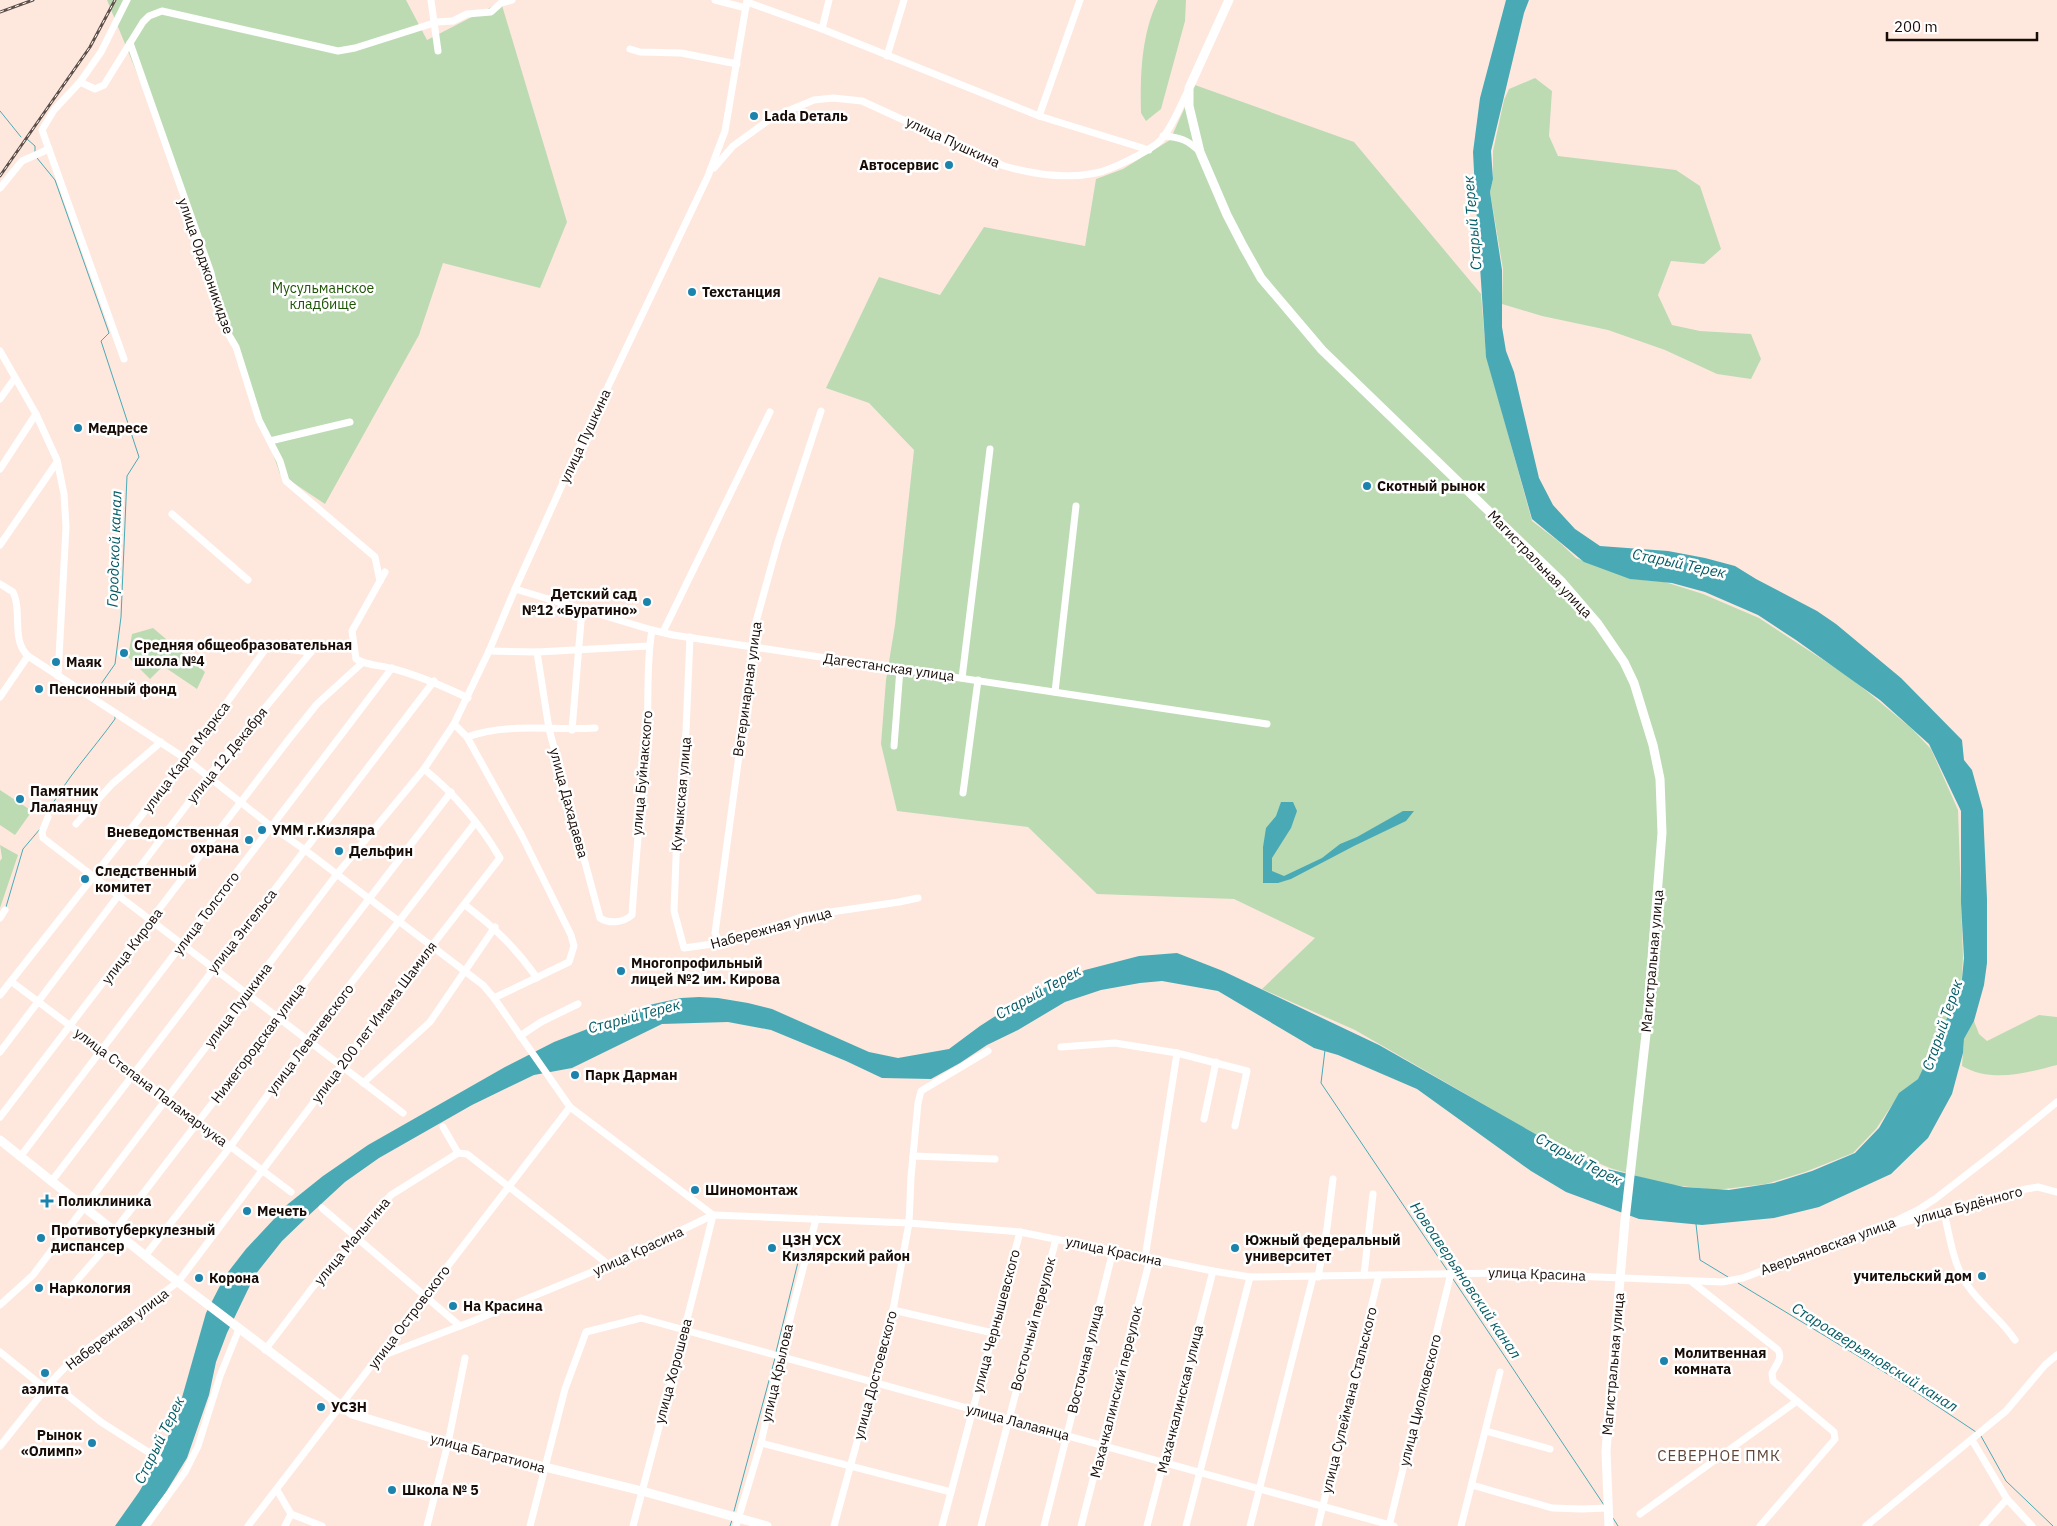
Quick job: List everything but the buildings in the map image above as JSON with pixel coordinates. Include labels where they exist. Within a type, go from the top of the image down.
[{"type":"main road","name":"Магистральная улица","points":[[1229,0],[1189,88],[1189,106],[1200,152],[1227,215],[1261,278],[1322,350],[1561,581],[1612,642],[1634,683],[1653,745],[1660,779],[1662,833],[1646,1034],[1625,1220],[1606,1451],[1610,1526]]},
{"type":"main road","points":[[0,1140],[178,1282]]},
{"type":"main road","name":"улица Багратиона","points":[[178,1282],[265,1350],[352,1414],[448,1443],[642,1492],[738,1522],[767,1526]]},
{"type":"street","points":[[124,359],[42,130],[54,110],[80,82],[101,52],[127,0]]},
{"type":"street","points":[[431,0],[438,50]]},
{"type":"street","points":[[80,82],[95,89],[104,85],[143,22],[149,16],[162,11],[330,51],[355,48],[434,24],[453,21],[472,12],[491,12],[500,2],[512,0]]},
{"type":"street","points":[[715,0],[747,3],[822,29],[1039,116],[1148,150]]},
{"type":"street","points":[[822,29],[829,0]]},
{"type":"street","points":[[887,56],[904,0]]},
{"type":"street","points":[[1039,116],[1080,0]]},
{"type":"street","name":"улица Пушкина","points":[[0,1305],[33,1275],[337,874],[424,769],[454,724],[468,698],[515,589],[708,176],[725,131],[747,3]]},
{"type":"street","name":"улица Орджоникидзе","points":[[130,43],[210,273],[223,325],[236,347],[259,420],[280,461],[286,481],[375,557],[380,580]]},
{"type":"street","points":[[630,48],[640,52],[681,53],[737,64]]},
{"type":"street","name":"улица Пушкина","points":[[708,176],[733,146],[773,117],[814,100],[833,98],[862,101],[1004,166],[1050,174],[1096,173],[1119,165],[1148,150],[1163,136],[1189,88]]},
{"type":"street","points":[[1163,136],[1179,137],[1190,142],[1200,152]]},
{"type":"street","points":[[0,188],[22,161],[49,150]]},
{"type":"street","points":[[0,351],[36,414],[57,462],[64,494],[66,527],[58,676]]},
{"type":"street","points":[[0,399],[15,378]]},
{"type":"street","name":"Ветеринарная улица","points":[[720,943],[715,933],[752,659],[754,629],[778,542],[820,411]]},
{"type":"street","points":[[663,632],[770,412]]},
{"type":"street","points":[[0,469],[36,414]]},
{"type":"street","points":[[270,441],[350,422]]},
{"type":"street","points":[[962,678],[990,448]]},
{"type":"street","points":[[0,545],[57,462]]},
{"type":"street","points":[[1055,692],[1076,506]]},
{"type":"street","points":[[172,514],[248,580]]},
{"type":"street","points":[[385,572],[352,631],[356,659],[362,663],[392,668],[434,681],[468,698]]},
{"type":"street","points":[[0,584],[13,592],[15,596],[19,638],[26,655],[186,759],[272,827],[306,850],[399,923],[483,985],[570,1107],[713,1215]]},
{"type":"street","name":"Дагестанская улица","points":[[515,589],[652,630],[690,638],[1267,724]]},
{"type":"street","points":[[572,730],[577,650],[582,609]]},
{"type":"street","name":"улица Буйнакского","points":[[632,915],[638,815],[647,731],[649,646],[652,630]]},
{"type":"street","name":"Кумыкская улица","points":[[684,948],[674,911],[677,832],[686,731],[690,638]]},
{"type":"street","name":"улица Карла Маркса","points":[[0,996],[186,759],[267,646],[311,652]]},
{"type":"street","points":[[489,651],[537,652],[649,646]]},
{"type":"street","name":"улица 12 Декабря","points":[[0,1052],[208,778],[311,652]]},
{"type":"street","name":"улица Дахадаева","points":[[537,652],[549,729],[600,918],[607,922],[627,920],[632,915]]},
{"type":"street","points":[[0,697],[26,655]]},
{"type":"street","name":"улица Кирова","points":[[0,1117],[151,922],[240,801],[317,704],[362,663]]},
{"type":"street","name":"улица Толстого","points":[[20,1157],[392,668]]},
{"type":"street","points":[[894,746],[900,668]]},
{"type":"street","points":[[963,793],[978,680]]},
{"type":"street","name":"улица Энгельса","points":[[52,1182],[434,681]]},
{"type":"street","points":[[454,724],[467,737],[522,836],[572,935],[574,946],[569,962],[494,998]]},
{"type":"street","points":[[467,737],[481,732],[517,727],[537,726],[549,729],[572,730],[595,728]]},
{"type":"street","points":[[76,824],[112,784],[161,742]]},
{"type":"street","name":"улица 200 лет Имама Шамиля","points":[[178,1282],[340,1066],[500,858],[489,839],[450,792],[424,769]]},
{"type":"street","name":"Нижегородская улица","points":[[65,1294],[106,1247],[115,1232],[450,792]]},
{"type":"street","points":[[48,817],[42,832],[43,838],[402,1113]]},
{"type":"street","name":"улица Леваневского","points":[[145,1256],[230,1147],[308,1040],[475,823]]},
{"type":"street","name":"Набережная улица","points":[[684,948],[742,938],[804,916],[918,898]]},
{"type":"street","points":[[464,905],[494,927],[527,963],[537,978]]},
{"type":"street","points":[[0,918],[5,910]]},
{"type":"street","points":[[363,1083],[430,1022],[465,973],[494,927]]},
{"type":"street","name":"улица Степана Паламарчука","points":[[12,982],[291,1192]]},
{"type":"street","points":[[520,1036],[541,1022],[578,1004]]},
{"type":"street","points":[[1061,1047],[1115,1043],[1177,1053],[1247,1070],[1236,1126]]},
{"type":"street","points":[[909,1223],[913,1156],[918,1103],[921,1091],[988,1051]]},
{"type":"street","name":"Махачкалинский переулок","points":[[1081,1526],[1148,1258],[1177,1053]]},
{"type":"street","points":[[1204,1119],[1216,1062]]},
{"type":"street","name":"Аверьяновская улица","points":[[1620,1277],[1722,1282],[1743,1278],[1879,1229],[1935,1200],[2057,1102]]},
{"type":"street","name":"улица Островского","points":[[248,1526],[570,1107]]},
{"type":"street","points":[[444,1126],[458,1153],[466,1154],[609,1265]]},
{"type":"street","name":"улица Малыгина","points":[[265,1350],[312,1288],[357,1238],[372,1215],[391,1195],[458,1153]]},
{"type":"street","points":[[913,1156],[995,1159]]},
{"type":"street","points":[[1250,1526],[1315,1277],[1326,1228],[1332,1179]]},
{"type":"street","name":"улица Будённого","points":[[1879,1229],[2026,1189],[2038,1187],[2057,1192]]},
{"type":"street","points":[[1364,1275],[1373,1194]]},
{"type":"street","points":[[322,1208],[460,1326]]},
{"type":"street","points":[[1944,1212],[1950,1239],[1964,1280],[2006,1326],[2015,1340]]},
{"type":"street","name":"улица Красина","points":[[379,1357],[609,1265],[713,1215],[909,1223],[1020,1232],[1213,1272],[1250,1277],[1540,1273],[1620,1277]]},
{"type":"street","name":"улица Хорошева","points":[[633,1526],[661,1413],[685,1330],[713,1215]]},
{"type":"street","name":"улица Крылова","points":[[738,1522],[761,1443],[780,1356],[816,1219]]},
{"type":"street","name":"улица Достоевского","points":[[834,1526],[893,1310],[909,1223]]},
{"type":"street","name":"улица Чернышевского","points":[[942,1526],[1020,1232]]},
{"type":"street","name":"Восточный переулок","points":[[981,1526],[1056,1239]]},
{"type":"street","name":"Восточная улица","points":[[1044,1526],[1113,1251]]},
{"type":"street","name":"Махачкалинская улица","points":[[1147,1526],[1213,1272]]},
{"type":"street","name":"улица Циолковского","points":[[1391,1526],[1452,1273]]},
{"type":"street","name":"улица Сулеймана Стальского","points":[[1318,1526],[1379,1275]]},
{"type":"street","points":[[1186,1526],[1250,1277]]},
{"type":"street","points":[[1692,1281],[1778,1350],[1780,1359],[1771,1377],[1773,1381],[1834,1432],[1835,1439],[1760,1526]]},
{"type":"street","name":"Набережная улица","points":[[0,1446],[48,1386],[72,1360],[178,1282]]},
{"type":"street","points":[[893,1310],[993,1333]]},
{"type":"street","name":"улица Лалаянца","points":[[544,1468],[565,1389],[586,1332],[641,1318],[1391,1526]]},
{"type":"street","points":[[146,1526],[185,1472],[198,1446],[237,1328]]},
{"type":"street","points":[[0,1352],[101,1422],[159,1459]]},
{"type":"street","points":[[1866,1526],[2006,1411],[2045,1365],[2057,1355]]},
{"type":"street","points":[[428,1526],[448,1443],[465,1358]]},
{"type":"street","points":[[1460,1526],[1500,1372]]},
{"type":"street","points":[[1640,1514],[1797,1401]]},
{"type":"street","points":[[1486,1431],[1550,1448]]},
{"type":"street","points":[[1972,1440],[2007,1499],[2032,1526]]},
{"type":"street","points":[[761,1443],[951,1492]]},
{"type":"street","points":[[530,1526],[544,1468]]},
{"type":"street","points":[[1472,1485],[1552,1508],[1608,1508]]},
{"type":"street","points":[[277,1490],[291,1514],[322,1526]]},
{"type":"street","points":[[1983,1526],[2007,1499]]},
{"type":"street","points":[[285,1526],[291,1514]]},
{"type":"green space","name":"Мусульманское кладбище","points":[[107,0],[406,0],[427,40],[501,2],[567,222],[540,288],[443,263],[419,335],[325,504],[280,474],[157,122]]},
{"type":"green space","points":[[1158,0],[1186,0],[1185,21],[1161,109],[1146,121],[1141,113],[1143,56],[1148,27]]},
{"type":"green space","points":[[1535,78],[1552,91],[1549,136],[1558,156],[1676,170],[1700,186],[1721,249],[1704,264],[1671,261],[1658,295],[1672,325],[1700,331],[1751,334],[1761,359],[1751,379],[1717,374],[1665,350],[1608,330],[1542,316],[1502,304],[1503,269],[1490,192],[1493,179],[1493,151],[1504,100],[1509,89]]},
{"type":"green space","points":[[1195,85],[1354,142],[1481,294],[1486,354],[1532,521],[1576,558],[1632,579],[1665,582],[1703,594],[1759,618],[1851,678],[1911,728],[1931,749],[1958,810],[1963,957],[1961,992],[1918,1079],[1900,1093],[1876,1129],[1853,1153],[1805,1172],[1766,1184],[1716,1190],[1664,1184],[1610,1168],[1549,1142],[1355,1030],[1262,989],[1315,938],[1234,899],[1097,894],[1028,827],[897,811],[881,744],[886,680],[895,625],[914,450],[869,403],[826,388],[879,277],[940,295],[984,227],[1085,246],[1096,179],[1123,169],[1170,140]]},
{"type":"green space","points":[[153,628],[205,672],[197,689],[163,666],[150,679],[128,657],[132,634]]},
{"type":"green space","points":[[0,790],[32,811],[15,835],[0,825]]},
{"type":"green space","points":[[0,845],[18,855],[0,908],[0,861],[2,858]]},
{"type":"green space","points":[[2039,1015],[2057,1017],[2057,1065],[2009,1075],[1985,1074],[1962,1066],[1964,1039],[1974,1021],[1979,1034],[1987,1041]]},
{"type":"water","name":"Старый Терек","points":[[1506,0],[1529,0],[1524,13],[1491,151],[1493,179],[1490,192],[1502,270],[1502,327],[1506,351],[1514,372],[1539,478],[1553,505],[1575,529],[1600,546],[1668,551],[1735,566],[1817,611],[1836,624],[1901,678],[1962,740],[1964,760],[1972,770],[1983,810],[1987,899],[1987,963],[1984,985],[1974,1021],[1964,1039],[1963,1053],[1952,1094],[1928,1138],[1891,1174],[1819,1207],[1774,1218],[1702,1225],[1639,1219],[1566,1192],[1531,1171],[1417,1089],[1338,1055],[1314,1048],[1218,991],[1162,981],[1101,990],[1065,1002],[1018,1030],[987,1045],[931,1079],[882,1078],[771,1030],[728,1022],[662,1024],[572,1068],[534,1075],[472,1105],[379,1158],[345,1182],[282,1241],[255,1275],[227,1333],[216,1362],[209,1395],[187,1458],[166,1492],[141,1526],[115,1526],[139,1492],[163,1451],[181,1401],[206,1313],[225,1276],[246,1249],[288,1204],[323,1176],[368,1145],[505,1067],[554,1042],[649,1005],[681,998],[699,997],[748,1003],[772,1009],[869,1052],[898,1058],[949,1049],[1028,995],[1085,970],[1139,956],[1177,953],[1223,971],[1379,1045],[1571,1154],[1607,1169],[1684,1187],[1729,1190],[1774,1183],[1812,1171],[1855,1153],[1879,1128],[1899,1093],[1918,1079],[1961,989],[1964,958],[1961,903],[1961,811],[1929,744],[1880,700],[1796,640],[1758,615],[1705,592],[1672,583],[1630,579],[1584,562],[1532,519],[1486,357],[1473,152],[1480,98]]},
{"type":"water","points":[[1281,802],[1293,802],[1297,811],[1291,828],[1272,858],[1272,871],[1284,876],[1322,858],[1340,844],[1357,837],[1403,811],[1414,811],[1406,821],[1291,879],[1278,883],[1263,883],[1263,847],[1266,828],[1276,816]]},
{"type":"waterway","name":"Городской канал","points":[[0,111],[21,137]]},
{"type":"waterway","name":"Городской канал","points":[[27,139],[35,146],[35,152]]},
{"type":"waterway","name":"Городской канал","points":[[37,158],[55,180],[109,333],[101,341],[139,457],[127,476],[121,617],[115,664],[94,694]]},
{"type":"waterway","points":[[47,814],[62,789],[115,719],[115,716]]},
{"type":"waterway","points":[[6,907],[23,849],[40,829]]},
{"type":"waterway","name":"Новоаверьяновский канал","points":[[1325,1050],[1321,1083],[1447,1270]]},
{"type":"waterway","name":"Староаверьяновский канал","points":[[1696,1224],[1700,1260],[1728,1277]]},
{"type":"waterway","points":[[776,1352],[799,1258]]},
{"type":"waterway","name":"Новоаверьяновский канал","points":[[1453,1279],[1604,1505]]},
{"type":"waterway","name":"Староаверьяновский канал","points":[[1738,1283],[1904,1384],[1976,1432]]},
{"type":"waterway","points":[[734,1511],[775,1358]]},
{"type":"waterway","name":"Староаверьяновский канал","points":[[1981,1436],[2006,1481],[2053,1526]]},
{"type":"waterway","name":"Новоаверьяновский канал","points":[[1613,1518],[1618,1526]]},
{"type":"waterway","points":[[730,1526],[732,1520]]},
{"type":"railway","points":[[0,12],[33,0]]},
{"type":"railway","points":[[0,176],[90,47],[115,0]]},
{"type":"place","name":"Lada Dеталь","points":[[754,116]]},
{"type":"place","name":"Автосервис","points":[[949,165]]},
{"type":"place","name":"Техстанция","points":[[692,292]]},
{"type":"place","name":"Медресе","points":[[78,428]]},
{"type":"place","name":"Скотный рынок","points":[[1367,486]]},
{"type":"place","name":"Детский сад №12 «Буратино»","points":[[647,602]]},
{"type":"place","name":"Средняя общеобразовательная школа №4","points":[[124,653]]},
{"type":"place","name":"Маяк","points":[[56,662]]},
{"type":"place","name":"Пенсионный фонд","points":[[39,689]]},
{"type":"place","name":"Памятник Лалаянцу","points":[[20,799]]},
{"type":"place","name":"УММ г.Кизляра","points":[[262,830]]},
{"type":"place","name":"Вневедомственная охрана","points":[[249,840]]},
{"type":"place","name":"Дельфин","points":[[339,851]]},
{"type":"place","name":"Следственный комитет","points":[[85,879]]},
{"type":"place","name":"Многопрофильный лицей №2 им. Кирова","points":[[621,971]]},
{"type":"place","name":"Парк Дарман","points":[[575,1075]]},
{"type":"place","name":"Шиномонтаж","points":[[695,1190]]},
{"type":"place","name":"Поликлиника","points":[[47,1201]]},
{"type":"place","name":"Мечеть","points":[[247,1211]]},
{"type":"place","name":"Противотуберкулезный диспансер","points":[[41,1238]]},
{"type":"place","name":"ЦЗН УСХ Кизлярский район","points":[[772,1248]]},
{"type":"place","name":"Южный федеральный университет","points":[[1235,1248]]},
{"type":"place","name":"учительский дом","points":[[1982,1276]]},
{"type":"place","name":"Корона","points":[[199,1278]]},
{"type":"place","name":"Наркология","points":[[39,1288]]},
{"type":"place","name":"На Красина","points":[[453,1306]]},
{"type":"place","name":"Молитвенная комната","points":[[1664,1361]]},
{"type":"place","name":"аэлита","points":[[45,1373]]},
{"type":"place","name":"УСЗН","points":[[321,1407]]},
{"type":"place","name":"Рынок «Олимп»","points":[[92,1443]]},
{"type":"place","name":"Школа № 5","points":[[392,1490]]},
{"type":"district","name":"СЕВЕРНОЕ ПМК","points":[[1719,1455]]}]
